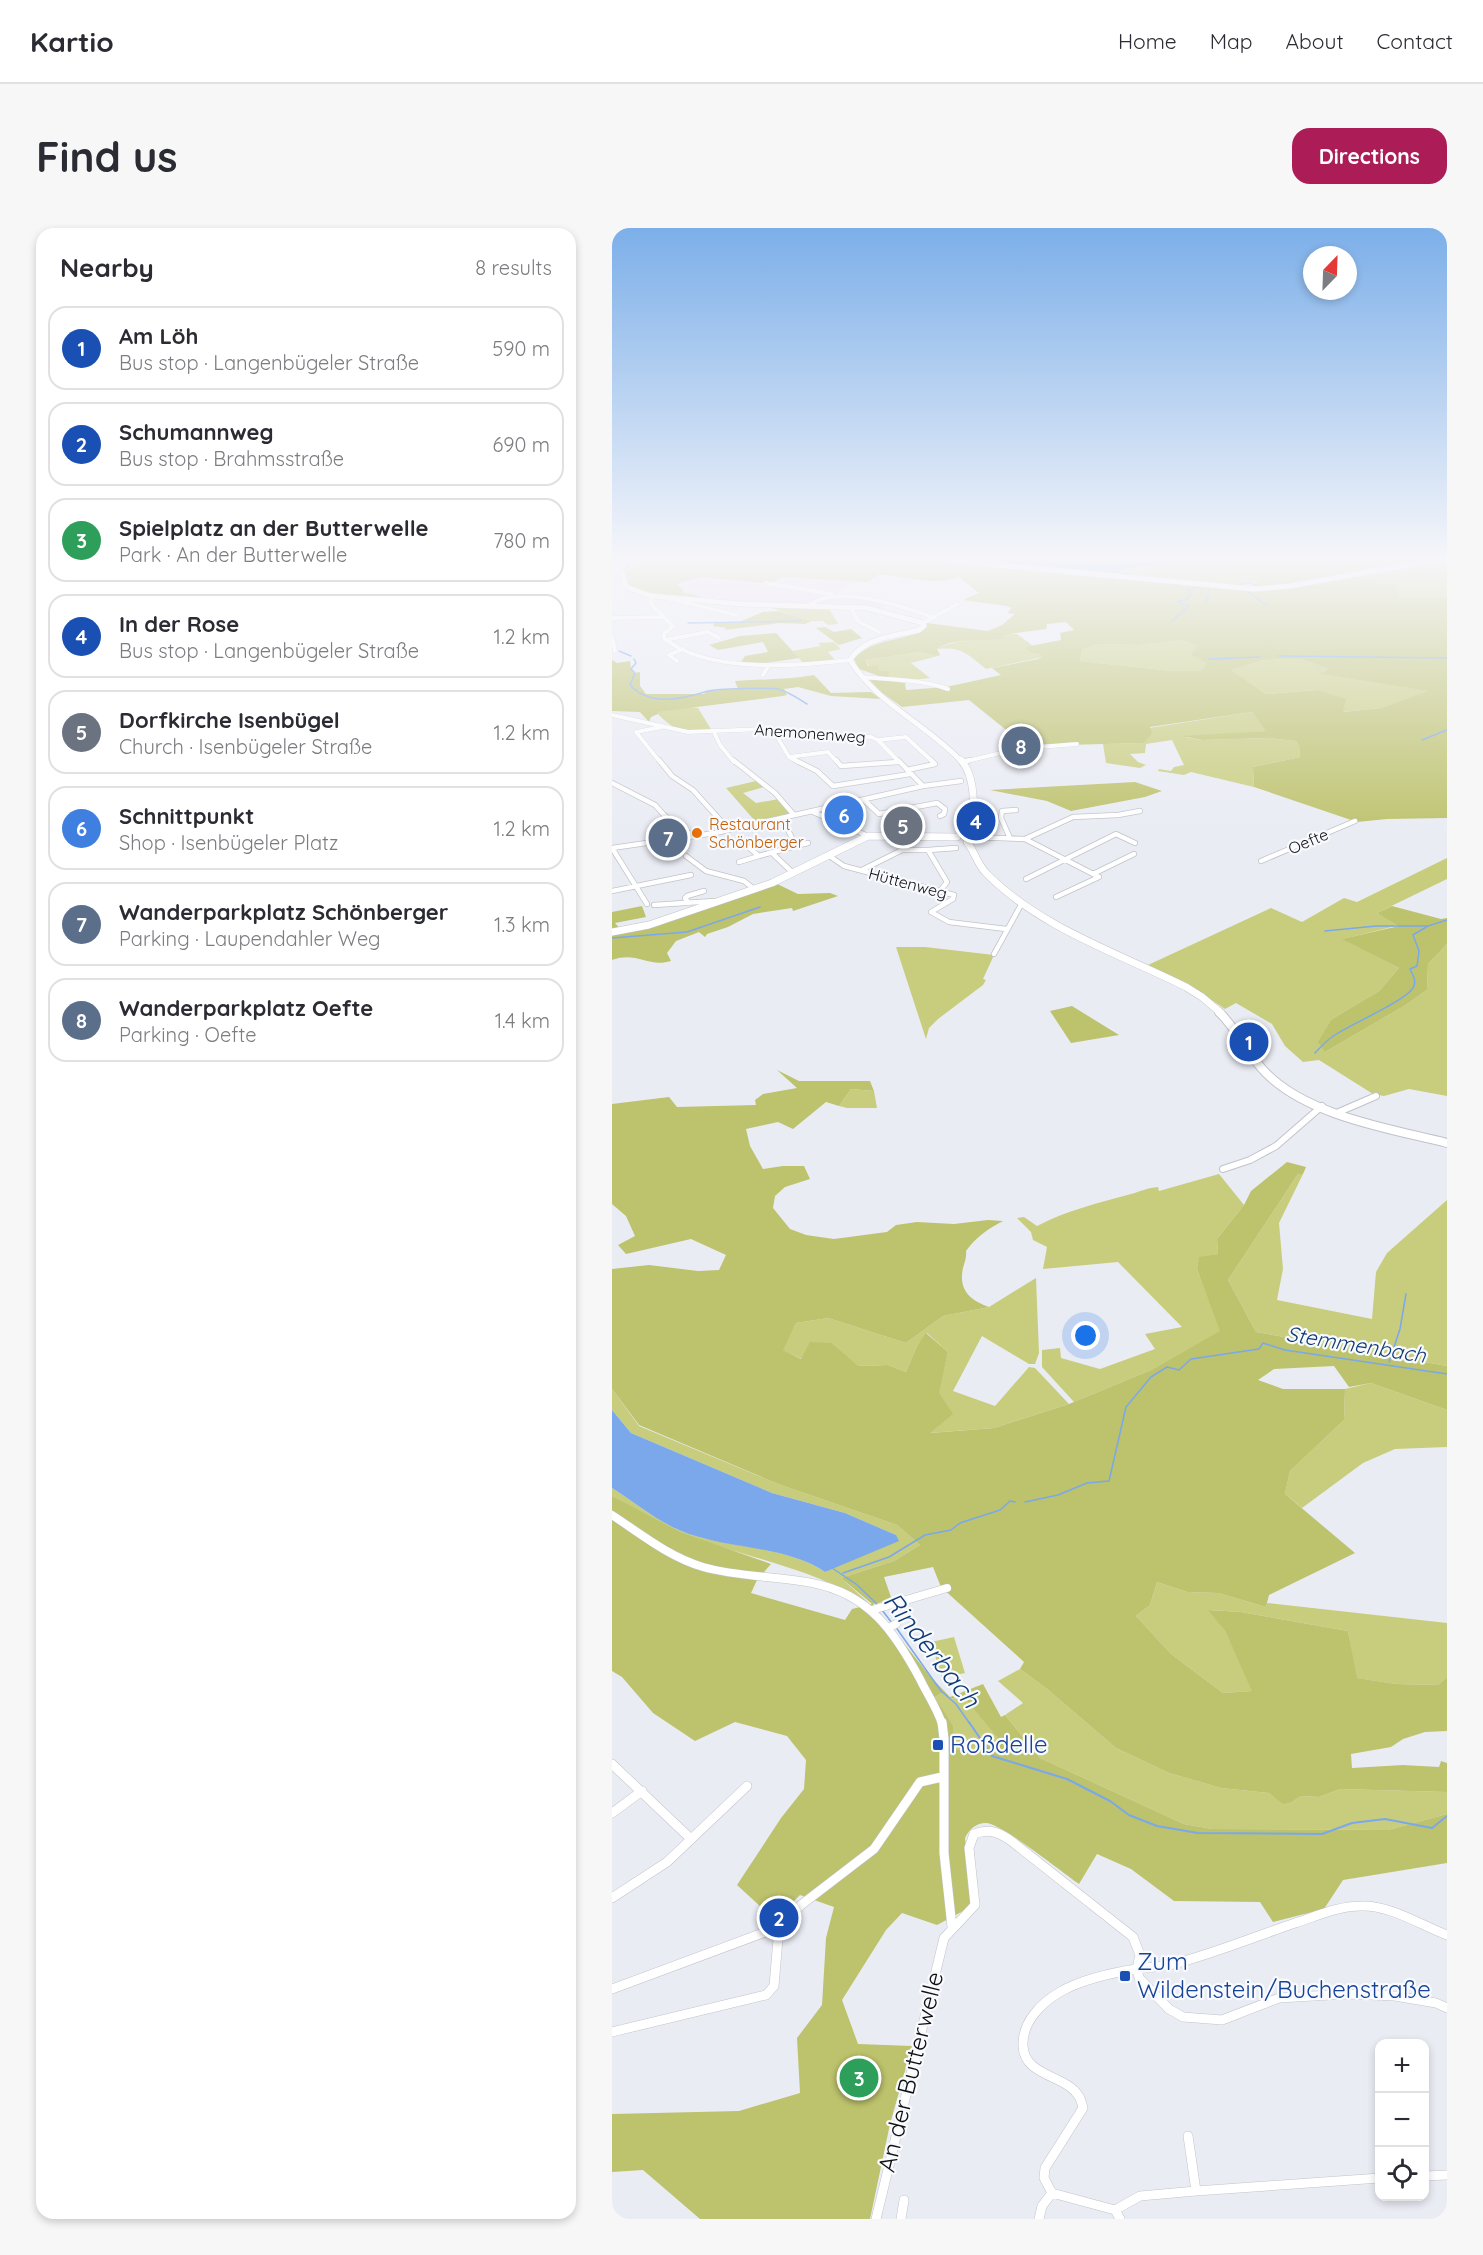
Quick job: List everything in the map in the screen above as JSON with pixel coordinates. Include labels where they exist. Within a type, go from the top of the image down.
[{"type":"main road","points":[[854,653],[850,660],[862,677],[967,768],[970,781],[969,838],[972,847],[982,869],[1022,903],[1075,935],[1182,986],[1209,1002],[1223,1013],[1255,1064],[1286,1089],[1339,1112],[1447,1143]]},
{"type":"main road","points":[[612,932],[649,925],[754,889],[793,873],[868,836],[957,837],[958,841],[969,838]]},
{"type":"street","points":[[674,653],[669,655],[677,661]]},
{"type":"street","points":[[692,653],[714,662],[768,665],[807,666],[850,660]]},
{"type":"street","points":[[763,675],[768,665]]},
{"type":"street","points":[[862,677],[904,682],[931,682],[948,689]]},
{"type":"street","name":"Anemonenweg","points":[[612,715],[688,732],[776,729],[868,736],[878,740],[923,786]]},
{"type":"street","points":[[664,727],[636,732],[672,776],[698,795],[729,830]]},
{"type":"street","points":[[776,729],[775,732],[789,757],[817,771],[833,786],[838,787],[909,772],[934,764],[906,737],[878,740]]},
{"type":"street","points":[[714,732],[720,744],[734,761],[775,792],[794,816]]},
{"type":"street","points":[[1039,747],[1077,744]]},
{"type":"street","points":[[962,762],[1025,747]]},
{"type":"street","points":[[789,757],[828,752],[841,766],[898,762]]},
{"type":"street","points":[[647,904],[612,848],[729,830],[923,786],[961,781]]},
{"type":"street","points":[[612,783],[655,805],[664,816],[693,836]]},
{"type":"street","points":[[864,800],[879,814],[938,803],[945,809],[944,814],[940,816]]},
{"type":"street","points":[[1010,838],[1010,833],[1001,818],[1002,810],[1016,810]]},
{"type":"street","points":[[1025,839],[1073,817],[1118,815],[1140,811]]},
{"type":"street","points":[[813,812],[868,836]]},
{"type":"street","name":"Oefte","points":[[1261,861],[1355,821]]},
{"type":"street","points":[[788,830],[796,846]]},
{"type":"street","points":[[1026,879],[1061,859],[1116,834],[1135,843]]},
{"type":"street","points":[[969,838],[1025,839],[1096,875]]},
{"type":"street","points":[[741,841],[759,856]]},
{"type":"street","points":[[739,862],[808,843]]},
{"type":"street","points":[[862,870],[902,850],[956,848]]},
{"type":"street","points":[[928,850],[947,882],[940,891]]},
{"type":"street","points":[[772,853],[793,873]]},
{"type":"street","points":[[1056,897],[1134,854]]},
{"type":"street","name":"Hüttenweg","points":[[828,855],[843,866],[955,897],[931,912],[940,918],[959,924],[1006,929]]},
{"type":"street","points":[[686,856],[706,871],[744,881],[754,889]]},
{"type":"street","points":[[612,891],[691,875]]},
{"type":"street","points":[[689,903],[687,896],[704,891]]},
{"type":"street","points":[[654,905],[717,901]]},
{"type":"street","points":[[994,954],[1022,903]]},
{"type":"street","points":[[1339,1112],[1376,1096]]},
{"type":"street","points":[[1223,1169],[1250,1160],[1276,1146],[1322,1106]]},
{"type":"street","points":[[612,1515],[686,1561],[712,1570],[831,1586],[878,1607],[892,1626],[942,1722],[945,1745],[942,1778],[946,1876],[952,1927]]},
{"type":"street","points":[[878,1607],[947,1588]]},
{"type":"street","points":[[612,1764],[691,1839]]},
{"type":"street","points":[[612,1989],[779,1927],[801,1905],[874,1849],[920,1782],[942,1778]]},
{"type":"street","points":[[612,1898],[667,1862],[747,1786]]},
{"type":"street","points":[[612,1813],[642,1791]]},
{"type":"street","points":[[952,1927],[973,1911],[975,1905],[970,1840],[981,1830],[990,1829],[1015,1844],[1133,1937],[1140,1955],[1137,1969],[1139,1978],[1169,2009],[1184,2017],[1222,2020],[1280,1998],[1347,1994],[1395,1996],[1436,2003],[1447,2008]]},
{"type":"street","points":[[1375,2178],[1140,2196],[1117,2214],[1052,2193],[1044,2178],[1045,2168],[1080,2114],[1082,2100],[1073,2087],[1030,2065],[1024,2039],[1026,2028],[1038,2009],[1073,1985],[1137,1969],[1169,1965],[1338,1909],[1371,1905],[1447,1935]]},
{"type":"street","points":[[612,2032],[766,1995],[774,1986],[779,1927]]},
{"type":"street","name":"An der Butterwelle","points":[[876,2219],[945,1938],[952,1927]]},
{"type":"street","points":[[1188,2136],[1196,2191]]},
{"type":"street","points":[[1429,2176],[1447,2175]]},
{"type":"street","points":[[1039,2219],[1042,2206],[1052,2193]]},
{"type":"street","name":"An der Butterwelle","points":[[901,2219],[904,2200]]},
{"type":"green space","points":[[763,653],[794,653],[799,658],[766,663],[741,662],[745,656]]},
{"type":"green space","points":[[794,653],[829,653],[836,661],[805,665]]},
{"type":"green space","points":[[861,653],[914,653],[865,660],[868,666],[878,666],[879,671],[889,671],[888,679],[859,669],[854,659]]},
{"type":"green space","points":[[914,653],[938,656],[911,663],[930,678],[913,679],[885,676],[870,667],[865,660]]},
{"type":"green space","points":[[924,653],[939,653],[938,656]]},
{"type":"green space","points":[[965,653],[1042,653],[1043,657],[986,669]]},
{"type":"green space","points":[[1035,653],[1081,653],[1080,661],[1172,671],[1202,671],[1207,663],[1191,655],[1192,653],[1447,653],[1447,818],[1357,822],[1254,787],[1253,767],[1300,757],[1296,741],[1268,738],[1202,740],[1182,736],[1266,731],[1252,712],[1150,727],[1152,733],[1144,743],[1026,746],[969,700],[902,707],[881,692],[868,678],[905,683],[906,690],[946,687],[1001,675],[992,668],[1038,659],[1042,657]],"holes":[[[1301,659],[1329,669],[1320,674],[1428,691],[1381,708],[1343,712],[1346,699],[1317,690],[1266,694],[1231,670],[1264,660]]]},
{"type":"green space","points":[[1081,653],[1201,653],[1208,663],[1203,671],[1172,671],[1080,661]]},
{"type":"green space","points":[[1301,659],[1330,669],[1321,674],[1430,691],[1381,708],[1342,712],[1316,690],[1266,694],[1230,670],[1264,660]]},
{"type":"green space","points":[[612,660],[617,663],[630,661],[631,669],[635,673],[640,672],[640,686],[646,694],[704,694],[707,691],[738,689],[735,681],[814,675],[831,693],[871,692],[881,699],[831,696],[798,687],[784,689],[787,695],[783,696],[657,712],[658,714],[651,717],[649,722],[640,712],[612,711]]},
{"type":"green space","points":[[689,707],[698,708],[712,731],[675,728],[656,712]]},
{"type":"green space","points":[[1252,712],[1267,731],[1185,737],[1201,740],[1268,738],[1296,741],[1300,757],[1253,767],[1254,787],[1191,772],[1184,775],[1158,771],[1159,769],[1171,771],[1174,767],[1184,765],[1172,740],[1146,744],[1145,753],[1130,754],[1138,762],[1146,765],[1140,768],[1106,763],[1103,744],[1144,743],[1149,728]]},
{"type":"green space","points":[[756,781],[764,787],[743,793],[756,803],[779,799],[792,814],[756,822],[726,788]]},
{"type":"green space","points":[[1135,782],[1162,791],[1145,797],[1071,811],[1047,801],[990,790]]},
{"type":"green space","points":[[1447,858],[1447,879],[1377,913],[1400,925],[1343,939],[1399,968],[1379,991],[1332,1019],[1325,1052],[1427,990],[1428,964],[1447,944],[1447,1096],[1409,1089],[1384,1096],[1373,1094],[1319,1060],[1303,1062],[1285,1046],[1272,1024],[1236,1003],[1225,1009],[1190,986],[1148,965],[1271,908],[1302,922],[1344,898],[1357,902]]},
{"type":"green space","points":[[773,882],[798,894],[830,893],[838,896],[793,911],[792,908],[753,914],[728,927],[707,934],[705,937],[699,932],[676,941],[667,953],[671,961],[663,963],[629,957],[612,960],[612,912],[642,906],[646,917],[615,923],[622,931]]},
{"type":"green space","points":[[1392,906],[1441,919],[1447,918],[1447,944],[1428,964],[1427,990],[1325,1052],[1318,1042],[1332,1019],[1379,991],[1399,968],[1342,939],[1399,926],[1377,913]]},
{"type":"green space","points":[[896,947],[925,947],[994,955],[983,979],[986,980],[983,985],[938,1019],[929,1028],[926,1039]]},
{"type":"green space","points":[[1072,1006],[1119,1035],[1071,1043],[1050,1011]]},
{"type":"green space","points":[[777,1070],[799,1081],[870,1081],[874,1091],[851,1089],[839,1106],[826,1102],[793,1129],[778,1122],[746,1129],[750,1146],[763,1169],[804,1166],[810,1179],[785,1187],[775,1196],[773,1208],[790,1229],[806,1235],[834,1239],[887,1232],[896,1225],[917,1222],[954,1224],[988,1220],[1003,1221],[992,1227],[970,1246],[966,1251],[962,1272],[962,1282],[966,1292],[978,1302],[989,1307],[943,1316],[906,1343],[828,1318],[796,1323],[783,1350],[801,1359],[810,1342],[832,1343],[858,1366],[888,1365],[906,1372],[917,1346],[926,1333],[948,1352],[939,1393],[953,1414],[930,1433],[994,1428],[1069,1404],[1151,1370],[1220,1331],[1197,1269],[1199,1257],[1218,1254],[1217,1239],[1244,1205],[1251,1191],[1287,1162],[1306,1167],[1303,1174],[1298,1174],[1228,1280],[1256,1332],[1447,1366],[1447,1410],[1371,1383],[1349,1387],[1334,1366],[1274,1369],[1258,1380],[1283,1389],[1345,1389],[1344,1420],[1290,1471],[1285,1494],[1355,1553],[1269,1595],[1266,1607],[1218,1593],[1187,1592],[1157,1582],[1150,1605],[1136,1616],[1171,1654],[1223,1693],[1252,1691],[1225,1631],[1208,1610],[1241,1612],[1348,1631],[1357,1678],[1396,1684],[1438,1685],[1447,1677],[1447,1731],[1425,1732],[1403,1739],[1391,1747],[1351,1754],[1352,1768],[1403,1765],[1439,1767],[1441,1761],[1447,1763],[1447,1792],[1340,1789],[1319,1797],[1301,1796],[1292,1802],[1283,1804],[1269,1793],[1221,1788],[1169,1773],[1116,1748],[1020,1669],[1024,1662],[941,1587],[933,1567],[884,1577],[892,1600],[873,1604],[929,1675],[950,1697],[983,1684],[1001,1717],[1005,1715],[1040,1758],[1184,1824],[1212,1829],[1388,1830],[1447,1814],[1447,1863],[1343,1880],[1324,1909],[1273,1922],[1260,1902],[1174,1901],[1131,1869],[1097,1854],[1079,1884],[1005,1831],[994,1825],[982,1823],[971,1830],[965,1838],[971,1902],[965,1910],[937,1925],[902,1913],[886,1930],[842,2000],[858,2044],[912,2046],[890,2124],[870,2219],[700,2219],[643,2170],[612,2172],[612,2114],[739,2111],[800,2093],[797,2038],[822,2005],[826,1938],[834,1907],[800,1895],[775,1920],[737,1885],[781,1818],[804,1789],[806,1760],[787,1736],[735,1722],[695,1741],[653,1713],[622,1677],[612,1671],[612,1496],[680,1532],[771,1564],[757,1580],[751,1593],[845,1620],[852,1609],[872,1604],[841,1578],[894,1561],[920,1545],[897,1525],[778,1484],[639,1425],[612,1389],[612,1269],[649,1265],[698,1271],[719,1270],[726,1255],[691,1239],[626,1254],[618,1245],[635,1236],[626,1216],[612,1204],[612,1104],[669,1097],[677,1107],[756,1105],[755,1100],[763,1094],[797,1088]],"holes":[[[942,1693],[948,1698],[965,1699],[999,1739],[976,1751],[953,1749],[953,1726],[935,1697]]]},
{"type":"green space","points":[[851,1089],[874,1091],[877,1108],[839,1106]]},
{"type":"green space","points":[[1219,1174],[1244,1205],[1217,1239],[1218,1254],[1199,1258],[1197,1269],[1221,1331],[1151,1370],[1074,1402],[1042,1367],[1042,1350],[1060,1348],[1061,1358],[1100,1369],[1155,1349],[1145,1334],[1182,1327],[1118,1262],[1043,1269],[1047,1247],[1033,1240],[1031,1232],[1017,1218],[1024,1217],[1037,1226],[1095,1204],[1151,1188],[1158,1187],[1159,1191]]},
{"type":"green space","points":[[1298,1174],[1303,1174],[1279,1223],[1283,1269],[1277,1300],[1372,1319],[1376,1272],[1387,1253],[1447,1200],[1447,1366],[1256,1332],[1228,1280]]},
{"type":"green space","points":[[1036,1278],[1039,1353],[1035,1364],[1029,1364],[982,1336],[953,1391],[995,1406],[1029,1367],[1035,1368],[1069,1404],[994,1428],[929,1433],[948,1352],[927,1333],[917,1346],[906,1372],[888,1365],[857,1366],[832,1343],[802,1359],[782,1350],[796,1323],[828,1318],[906,1343],[943,1316],[989,1307]]},
{"type":"green space","points":[[1371,1383],[1447,1410],[1447,1447],[1395,1449],[1363,1463],[1302,1508],[1285,1494],[1290,1471],[1344,1420],[1345,1389]]},
{"type":"green space","points":[[612,1389],[639,1426],[778,1484],[897,1525],[920,1545],[894,1561],[841,1578],[871,1605],[828,1582],[705,1542],[663,1525],[612,1496],[612,1488],[653,1516],[679,1530],[715,1541],[791,1556],[825,1572],[896,1535],[845,1513],[772,1493],[631,1433],[612,1410]]},
{"type":"green space","points":[[1157,1582],[1187,1592],[1218,1593],[1266,1607],[1267,1603],[1447,1623],[1447,1677],[1438,1685],[1396,1684],[1356,1678],[1348,1631],[1241,1612],[1209,1610],[1225,1631],[1253,1691],[1223,1693],[1171,1654],[1136,1616],[1150,1605]]},
{"type":"green space","points":[[954,1637],[965,1673],[942,1678],[931,1642]]},
{"type":"green space","points":[[1020,1669],[1116,1748],[1169,1773],[1221,1788],[1269,1793],[1282,1802],[1292,1802],[1301,1796],[1319,1797],[1340,1789],[1447,1792],[1447,1814],[1388,1830],[1212,1829],[1184,1824],[1040,1758],[1005,1715],[1023,1703],[998,1681]]},
{"type":"green space","points":[[942,1693],[948,1698],[965,1699],[1000,1739],[976,1751],[953,1749],[952,1726],[935,1697]]},
{"type":"water","points":[[612,1410],[631,1433],[772,1493],[845,1513],[896,1535],[899,1541],[825,1572],[791,1556],[715,1541],[670,1526],[612,1488]]},
{"type":"waterway","points":[[624,653],[631,656]]},
{"type":"waterway","points":[[1279,656],[1447,658]]},
{"type":"waterway","points":[[1209,659],[1260,657]]},
{"type":"waterway","points":[[634,659],[636,663],[631,669],[635,673],[630,685],[638,692],[657,699],[688,697],[713,690],[773,688],[785,691],[807,704]]},
{"type":"waterway","points":[[1422,740],[1447,730]]},
{"type":"waterway","points":[[612,938],[687,932],[760,907]]},
{"type":"waterway","points":[[1428,926],[1447,920]]},
{"type":"waterway","points":[[1325,931],[1376,926],[1428,926]]},
{"type":"waterway","points":[[1315,1053],[1332,1037],[1410,992],[1415,982],[1410,969],[1417,966],[1419,951],[1413,935],[1428,926]]},
{"type":"waterway","points":[[1389,1362],[1400,1329],[1406,1294]]},
{"type":"waterway","name":"Stemmenbach","points":[[1025,1502],[1058,1495],[1087,1483],[1109,1481],[1126,1407],[1151,1377],[1167,1367],[1179,1370],[1191,1359],[1259,1349],[1263,1343],[1285,1350],[1447,1374]]},
{"type":"waterway","name":"Stemmenbach","points":[[843,1573],[889,1557],[925,1535],[951,1530],[960,1523],[1000,1510],[1010,1501],[1015,1502]]},
{"type":"waterway","name":"Rinderbach","points":[[832,1568],[856,1584],[877,1604]]},
{"type":"waterway","name":"Rinderbach","points":[[882,1610],[892,1623]]},
{"type":"waterway","name":"Rinderbach","points":[[895,1626],[941,1691],[956,1704],[970,1724]]},
{"type":"waterway","name":"Rinderbach","points":[[969,1722],[992,1756],[1067,1779],[1110,1801],[1129,1815],[1157,1826],[1198,1833],[1322,1834],[1352,1823],[1385,1819],[1432,1828],[1447,1816]]},
{"type":"place","name":"Wanderparkplatz Oefte","points":[[1021,746]]},
{"type":"place","name":"Schnittpunkt","points":[[844,815]]},
{"type":"place","name":"In der Rose","points":[[976,821]]},
{"type":"place","name":"Dorfkirche Isenbügel","points":[[903,826]]},
{"type":"place","name":"Restaurant Schönberger","points":[[697,833]]},
{"type":"place","name":"Wanderparkplatz Schönberger","points":[[668,838]]},
{"type":"place","name":"Am Löh","points":[[1249,1042]]},
{"type":"place","name":"Roßdelle","points":[[938,1745]]},
{"type":"place","name":"Schumannweg","points":[[779,1918]]},
{"type":"place","name":"Zum Wildenstein/Buchenstraße","points":[[1125,1976]]},
{"type":"place","name":"Spielplatz an der Butterwelle","points":[[859,2078]]}]
